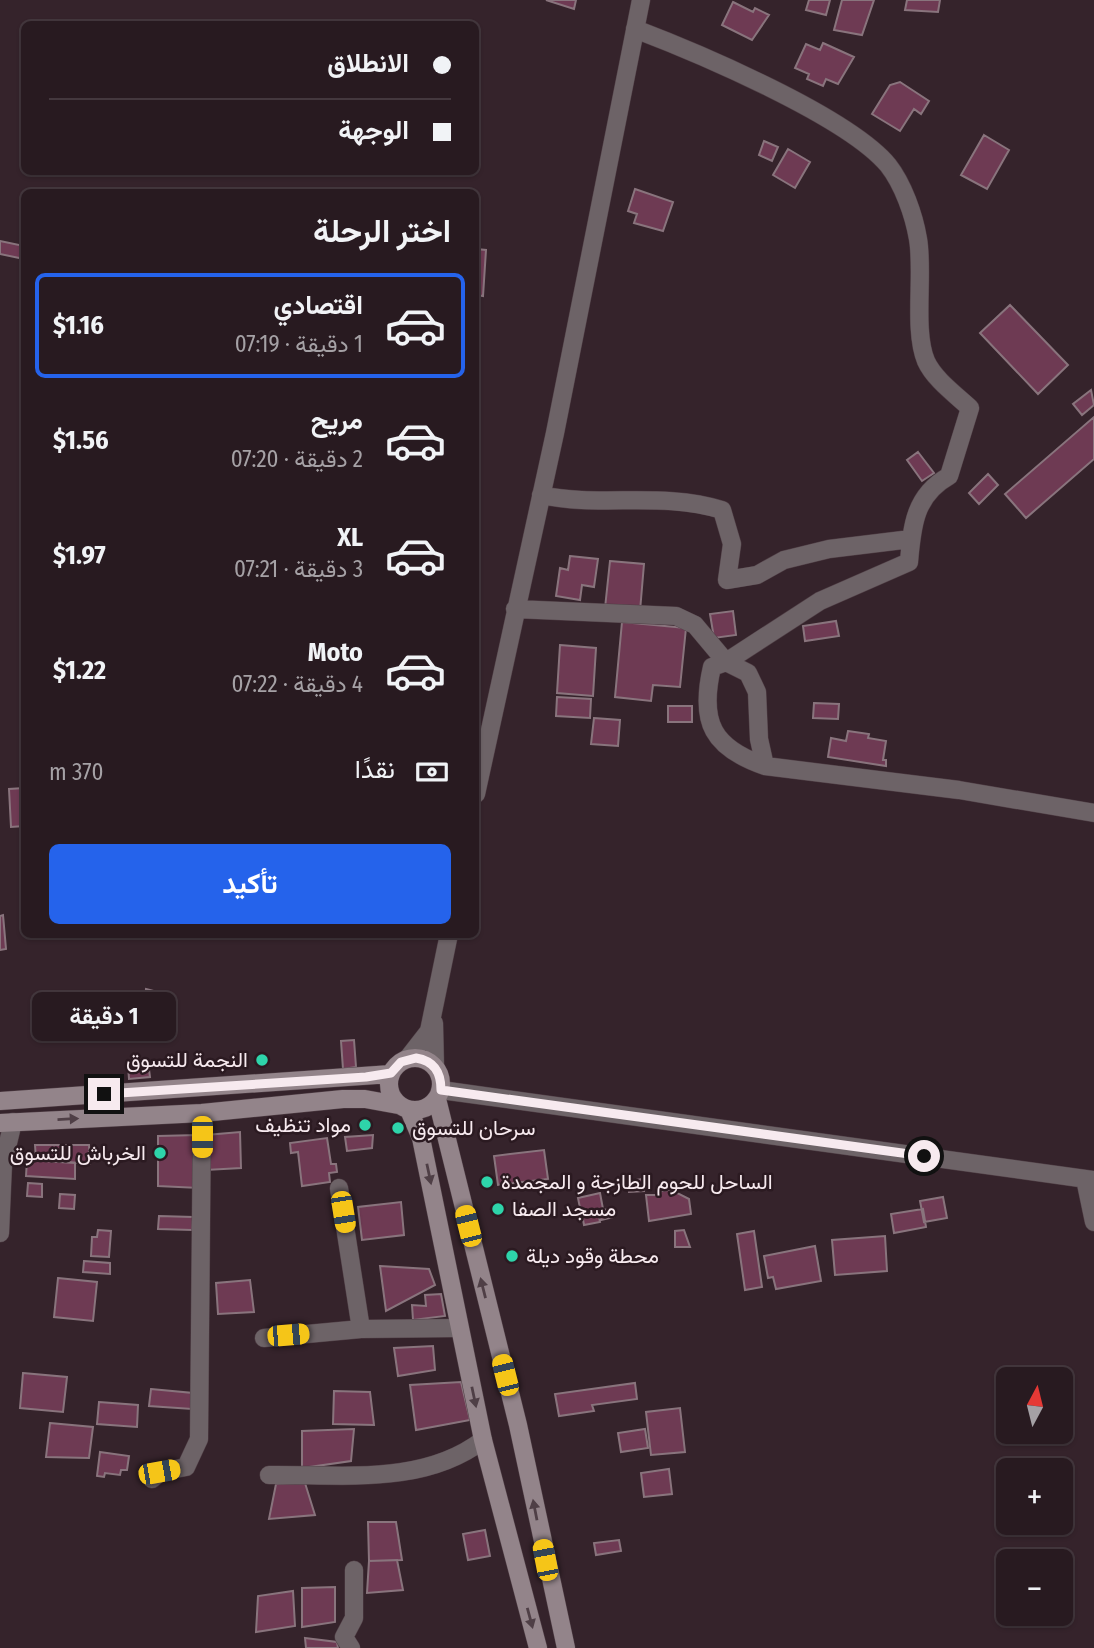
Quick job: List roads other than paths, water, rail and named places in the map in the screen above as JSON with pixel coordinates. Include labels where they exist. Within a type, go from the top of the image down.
[{"type":"main road","points":[[538,1648],[483,1440],[421,1138],[404,1107],[391,1096],[391,1073],[395,1066],[408,1058],[423,1059],[435,1066],[441,1079],[439,1094],[518,1425],[566,1648]]},
{"type":"main road","points":[[0,1101],[391,1073]]},
{"type":"main road","points":[[7,1123],[202,1113],[343,1099],[365,1099],[404,1107],[426,1107],[439,1094]]},
{"type":"street","points":[[479,780],[541,495],[641,0]]},
{"type":"street","points":[[635,29],[677,45],[802,106],[864,141],[890,167],[906,200],[918,239],[926,361],[970,408],[949,476],[933,485],[919,505],[909,562],[820,601],[726,662],[712,667],[710,727],[718,740],[737,756],[765,766],[959,790],[1094,813]]},
{"type":"street","points":[[541,495],[562,500],[691,501],[722,510],[733,544],[727,580],[757,575],[784,560],[829,549],[911,539]]},
{"type":"street","points":[[515,609],[676,616],[695,625],[726,662],[748,673],[757,692],[759,739],[765,766]]},
{"type":"street","points":[[408,1058],[429,1031],[448,938]]},
{"type":"street","points":[[433,1016],[435,1066]]},
{"type":"street","points":[[439,1094],[1089,1179],[1094,1222]]},
{"type":"street","points":[[152,1479],[159,1472],[186,1467],[199,1439],[202,1113]]},
{"type":"street","points":[[0,1233],[7,1123]]},
{"type":"street","points":[[339,1188],[361,1329]]},
{"type":"street","points":[[264,1338],[361,1329],[459,1328]]},
{"type":"street","points":[[269,1475],[417,1471],[447,1463],[483,1440]]},
{"type":"street","points":[[351,1648],[344,1637],[354,1618],[354,1570]]},
{"type":"place","name":"النجمة للتسوق","points":[[262,1060]]},
{"type":"place","name":"مواد تنظيف","points":[[365,1125]]},
{"type":"place","name":"سرحان للتسوق","points":[[398,1128]]},
{"type":"place","name":"الخرباش للتسوق","points":[[160,1153]]},
{"type":"place","name":"الساحل للحوم الطازجة و المجمدة","points":[[487,1182]]},
{"type":"place","name":"مسجد الصفا","points":[[498,1209]]},
{"type":"place","name":"محطة وقود ديلة","points":[[512,1256]]}]
